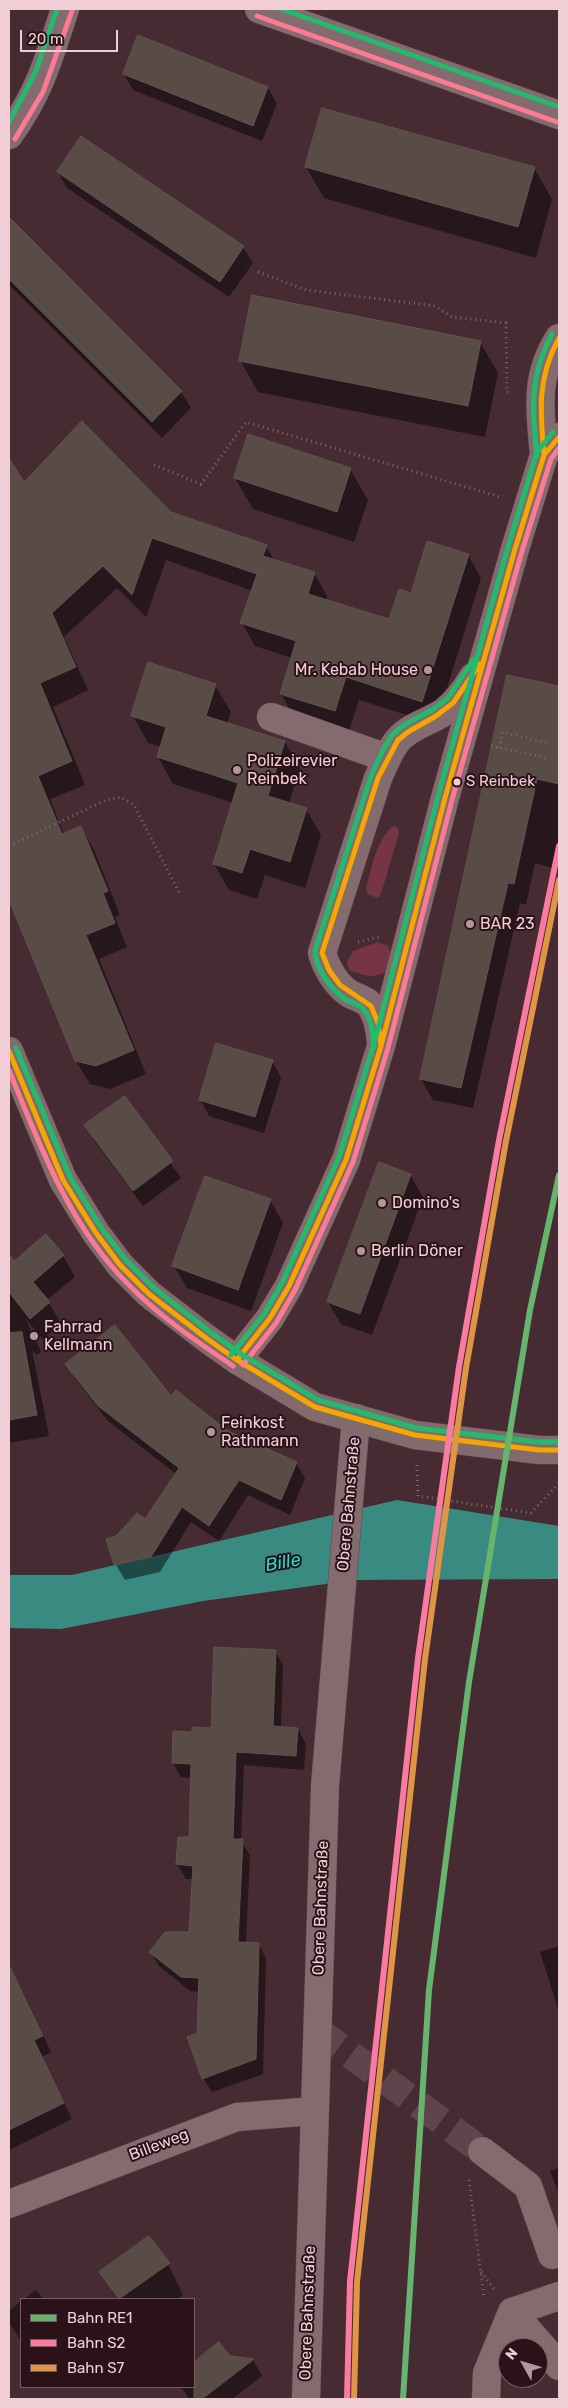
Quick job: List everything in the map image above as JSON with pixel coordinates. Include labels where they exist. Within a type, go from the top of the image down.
[{"type":"main road","points":[[9,1051],[63,1180],[96,1233],[120,1265],[149,1294],[237,1360],[316,1407],[415,1435],[539,1450],[559,1450]]},
{"type":"street","points":[[9,134],[27,110],[43,78],[65,9]]},
{"type":"street","points":[[259,9],[559,115]]},
{"type":"street","points":[[237,1360],[270,1318],[304,1254],[346,1160],[381,1046],[483,660],[529,506],[552,446],[539,398],[548,356],[559,338]]},
{"type":"street","points":[[381,1046],[379,1028],[371,1008],[366,1002],[349,993],[337,980],[326,967],[322,953],[378,778],[387,758],[398,740],[409,731],[444,712],[467,687],[483,660]]},
{"type":"street","points":[[272,716],[387,758]]},
{"type":"street","name":"Obere Bahnstraße","points":[[306,2399],[325,1786],[356,1418]]},
{"type":"street","name":"Billeweg","points":[[9,2204],[238,2117],[314,2112]]},
{"type":"street","points":[[482,2151],[528,2186],[552,2255]]},
{"type":"street","points":[[486,2399],[487,2373],[512,2312],[559,2296]]},
{"type":"street","points":[[512,2312],[559,2366]]},
{"type":"path","points":[[258,272],[306,290],[435,306],[452,317],[506,323],[507,392],[539,398]]},
{"type":"path","points":[[154,465],[201,484],[246,422],[529,506]]},
{"type":"path","points":[[546,758],[499,748],[503,732],[550,744]]},
{"type":"path","points":[[9,846],[106,800],[121,797],[134,805],[180,894]]},
{"type":"path","points":[[415,1435],[418,1496],[531,1513],[559,1483]]},
{"type":"path","points":[[468,2175],[484,2301]]},
{"type":"shaded area","points":[[393,826],[398,828],[399,833],[381,894],[378,898],[367,894],[366,888],[382,839]]},
{"type":"shaded area","points":[[378,942],[388,946],[392,956],[392,967],[376,976],[349,970],[347,962],[353,951]]},
{"type":"water","name":"Bille","points":[[397,1500],[559,1526],[559,1579],[355,1580],[203,1601],[61,1629],[9,1628],[9,1575],[72,1575]]},
{"type":"building","points":[[138,35],[268,87],[253,126],[123,74]]},
{"type":"building","points":[[322,108],[535,167],[518,227],[305,167]]},
{"type":"building","points":[[81,136],[244,246],[220,282],[57,172]]},
{"type":"building","points":[[9,217],[182,391],[152,422],[9,279]]},
{"type":"building","points":[[252,295],[481,341],[468,406],[239,361]]},
{"type":"building","points":[[82,421],[171,512],[267,545],[263,556],[315,572],[308,594],[389,619],[399,589],[411,593],[427,541],[469,554],[422,702],[346,677],[335,711],[280,694],[296,641],[240,623],[257,574],[152,538],[132,595],[103,566],[52,613],[76,667],[40,683],[72,761],[38,776],[62,834],[81,826],[108,891],[103,893],[115,923],[86,935],[134,1050],[96,1066],[75,1061],[9,900],[9,458],[24,482]]},
{"type":"building","points":[[248,434],[351,468],[337,512],[234,478]]},
{"type":"building","name":"Polizeirevier Reinbek","points":[[148,662],[216,684],[206,716],[285,741],[268,796],[307,808],[290,862],[250,849],[242,873],[213,864],[238,783],[157,757],[166,727],[131,716]]},
{"type":"building","points":[[507,675],[559,686],[559,784],[537,779],[514,884],[508,883],[461,1088],[420,1079]]},
{"type":"building","points":[[216,1043],[273,1060],[255,1117],[199,1100]]},
{"type":"building","points":[[125,1096],[173,1161],[133,1191],[84,1125]]},
{"type":"building","points":[[379,1162],[411,1174],[360,1314],[327,1302]]},
{"type":"building","points":[[205,1176],[271,1199],[238,1290],[172,1266]]},
{"type":"building","points":[[46,1234],[64,1255],[33,1282],[50,1302],[30,1319],[9,1292],[9,1254],[14,1261]]},
{"type":"building","points":[[115,1325],[171,1396],[176,1390],[228,1431],[297,1462],[281,1500],[239,1480],[209,1526],[182,1507],[151,1557],[114,1565],[106,1539],[116,1536],[137,1513],[145,1519],[179,1468],[98,1406],[65,1364]]},
{"type":"building","points":[[22,1332],[37,1415],[9,1420],[9,1333]]},
{"type":"building","points":[[214,1647],[276,1650],[273,1726],[298,1728],[296,1756],[236,1752],[233,1839],[243,1839],[238,1942],[259,1943],[256,2059],[202,2079],[187,2037],[197,2033],[199,1978],[181,1977],[149,1952],[165,1932],[189,1932],[193,1866],[176,1864],[178,1837],[189,1837],[191,1764],[172,1763],[173,1731],[192,1732],[192,1727],[211,1728]]},
{"type":"building","points":[[9,1965],[43,2036],[34,2040],[64,2103],[9,2130]]},
{"type":"building","points":[[149,2236],[170,2263],[120,2298],[118,2298],[99,2272]]},
{"type":"building","points":[[219,2342],[230,2356],[254,2359],[202,2399],[194,2399],[195,2361]]},
{"type":"tunnel","points":[[317,2030],[482,2151]]},
{"type":"rail line","name":"S2","points":[[347,2399],[350,2281],[418,1658],[459,1367],[499,1140],[559,846]]},
{"type":"rail line","name":"S7","points":[[354,2399],[357,2282],[425,1659],[466,1368],[506,1141],[559,880]]},
{"type":"rail line","name":"RE1","points":[[403,2399],[429,1990],[469,1682],[530,1310],[559,1175]]},
{"type":"transit line","points":[[9,122],[36,71],[57,9]]},
{"type":"transit line","points":[[281,9],[559,107]]},
{"type":"transit line","points":[[15,139],[43,92],[72,11]]},
{"type":"transit line","points":[[257,16],[557,122]]},
{"type":"transit line","points":[[537,456],[533,408],[534,393],[539,364],[552,334]]},
{"type":"transit line","points":[[544,455],[542,395],[547,367],[559,338]]},
{"type":"transit line","points":[[231,1355],[264,1314],[282,1283],[339,1157],[374,1044],[438,796],[508,547],[537,452],[553,432]]},
{"type":"transit line","points":[[237,1360],[270,1318],[289,1286],[346,1160],[381,1046],[445,798],[515,549],[544,455],[559,437]]},
{"type":"transit line","points":[[243,1365],[276,1323],[295,1290],[353,1162],[388,1048],[452,800],[522,551],[551,459],[559,448]]},
{"type":"transit line","points":[[374,1047],[372,1027],[366,1013],[359,1006],[346,1000],[325,979],[318,965],[315,951],[371,776],[383,750],[392,735],[404,725],[432,710],[448,698],[473,660]]},
{"type":"transit line","points":[[381,1046],[378,1023],[371,1006],[340,985],[329,970],[322,953],[378,778],[398,740],[453,703],[480,664]]},
{"type":"transit line","points":[[16,1048],[70,1177],[102,1229],[126,1260],[154,1288],[210,1332],[241,1354],[318,1400],[416,1428],[539,1442],[559,1442]]},
{"type":"transit line","points":[[9,1051],[63,1180],[96,1233],[120,1265],[149,1294],[206,1338],[237,1360],[315,1407],[415,1435],[539,1450],[559,1450]]},
{"type":"transit line","points":[[9,1070],[32,1127],[58,1183],[89,1236],[107,1261],[152,1307],[192,1338],[233,1366]]},
{"type":"place","name":"Mr. Kebab House","points":[[428,670]]},
{"type":"place","name":"Polizeirevier Reinbek","points":[[237,770]]},
{"type":"place","name":"S Reinbek","points":[[457,782]]},
{"type":"place","name":"BAR 23","points":[[470,924]]},
{"type":"place","name":"Domino's","points":[[382,1203]]},
{"type":"place","name":"Berlin Döner","points":[[361,1251]]},
{"type":"place","name":"Fahrrad Kellmann","points":[[34,1336]]},
{"type":"place","name":"Feinkost Rathmann","points":[[211,1432]]}]
